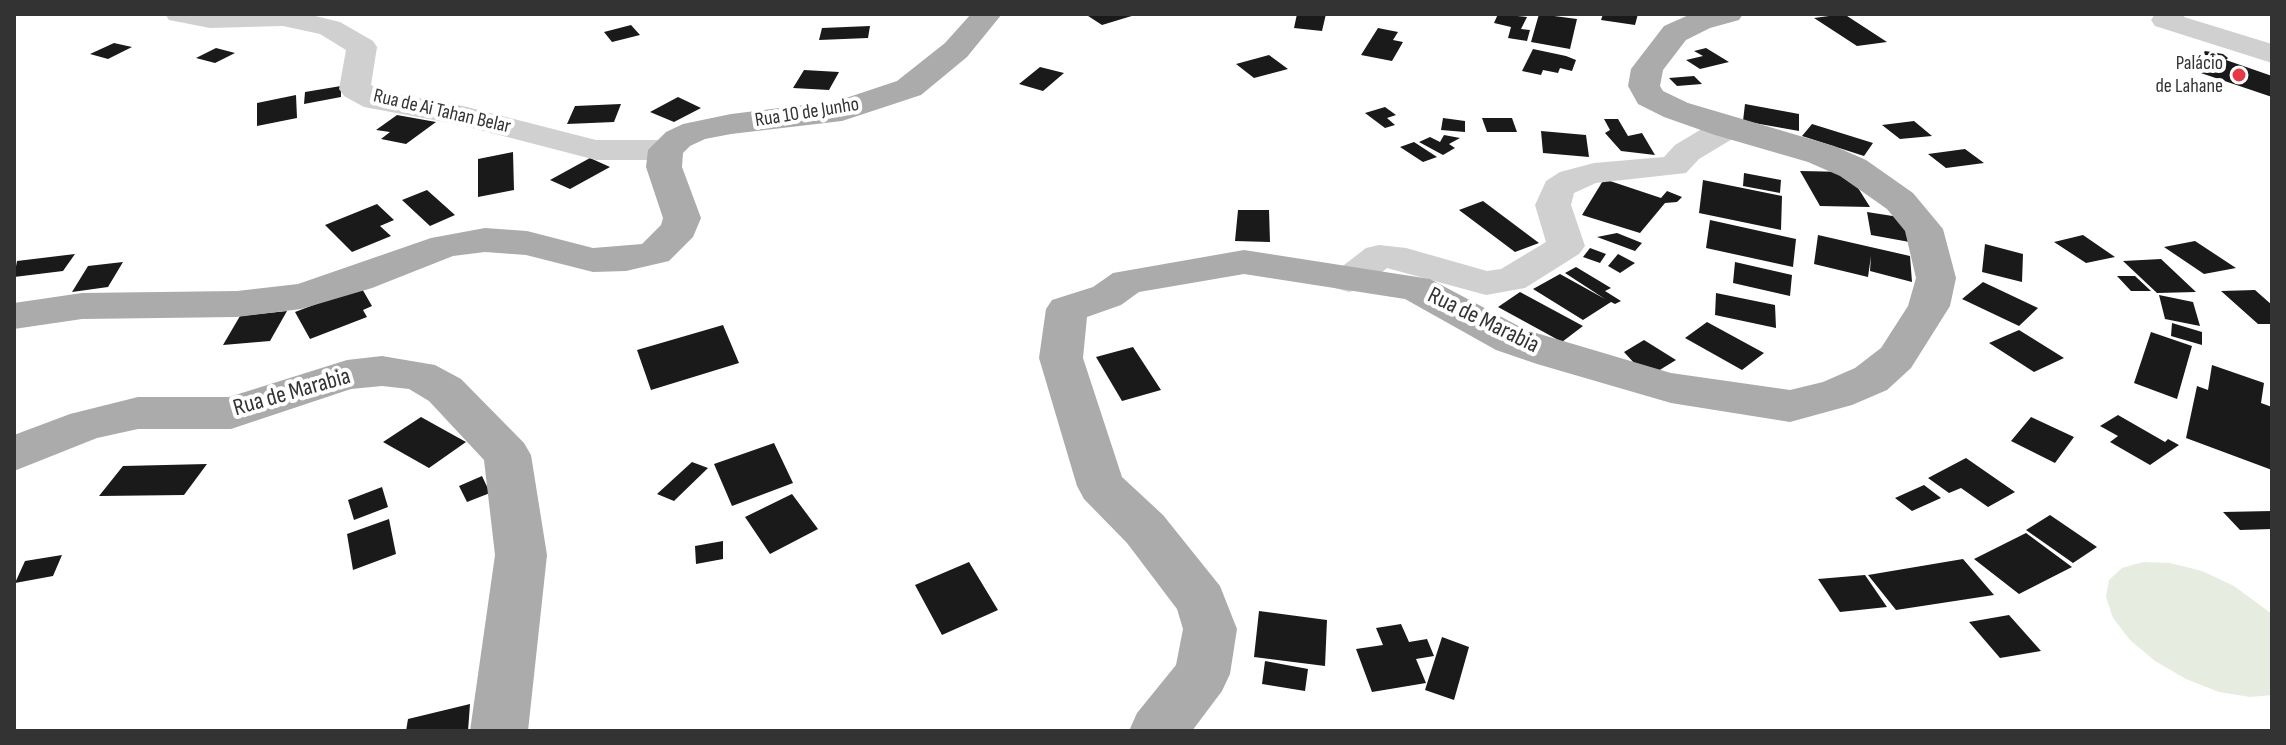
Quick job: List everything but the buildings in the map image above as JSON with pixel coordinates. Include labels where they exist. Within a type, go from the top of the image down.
[{"type":"main road","name":"Rua 10 de Junho","points":[[665,158],[678,139],[695,131],[842,111],[909,88],[934,71],[987,14]]},
{"type":"main road","name":"Rua de Marabia","points":[[1158,731],[1202,674],[1210,629],[1201,601],[1145,529],[1101,486],[1061,358],[1067,309],[1107,296],[1127,282],[1244,262],[1416,288],[1511,340],[1671,388],[1790,406],[1836,394],[1871,379],[1896,358],[1929,306],[1936,278],[1924,229],[1900,201],[1853,168],[1821,154],[1727,128],[1676,110],[1650,97],[1644,86],[1647,69],[1675,33],[1699,21],[1728,14]]},
{"type":"main road","points":[[14,316],[82,306],[237,304],[301,296],[358,279],[445,246],[485,240],[527,243],[593,260],[626,259],[655,253],[679,229],[682,218],[665,158]]},
{"type":"main road","name":"Rua de Marabia","points":[[14,454],[86,425],[138,413],[231,413],[347,375],[382,371],[419,375],[445,390],[507,455],[521,555],[499,731]]},
{"type":"street","name":"Rua de Ai Tahan Belar","points":[[179,14],[210,19],[283,17],[330,28],[362,47],[355,89],[375,100],[463,116],[596,150],[665,158]]},
{"type":"street","points":[[2171,14],[2165,20],[2272,54]]},
{"type":"street","points":[[1349,280],[1379,256],[1406,259],[1486,283],[1511,280],[1566,246],[1553,205],[1558,188],[1572,179],[1594,173],[1674,166],[1687,152],[1727,128]]},
{"type":"shaded area","points":[[2143,562],[2170,563],[2202,571],[2234,586],[2272,614],[2272,695],[2250,697],[2219,692],[2186,679],[2155,661],[2130,640],[2113,618],[2106,597],[2109,580],[2122,568]]},
{"type":"place","name":"Palácio de Lahane","points":[[2239,75]]}]
